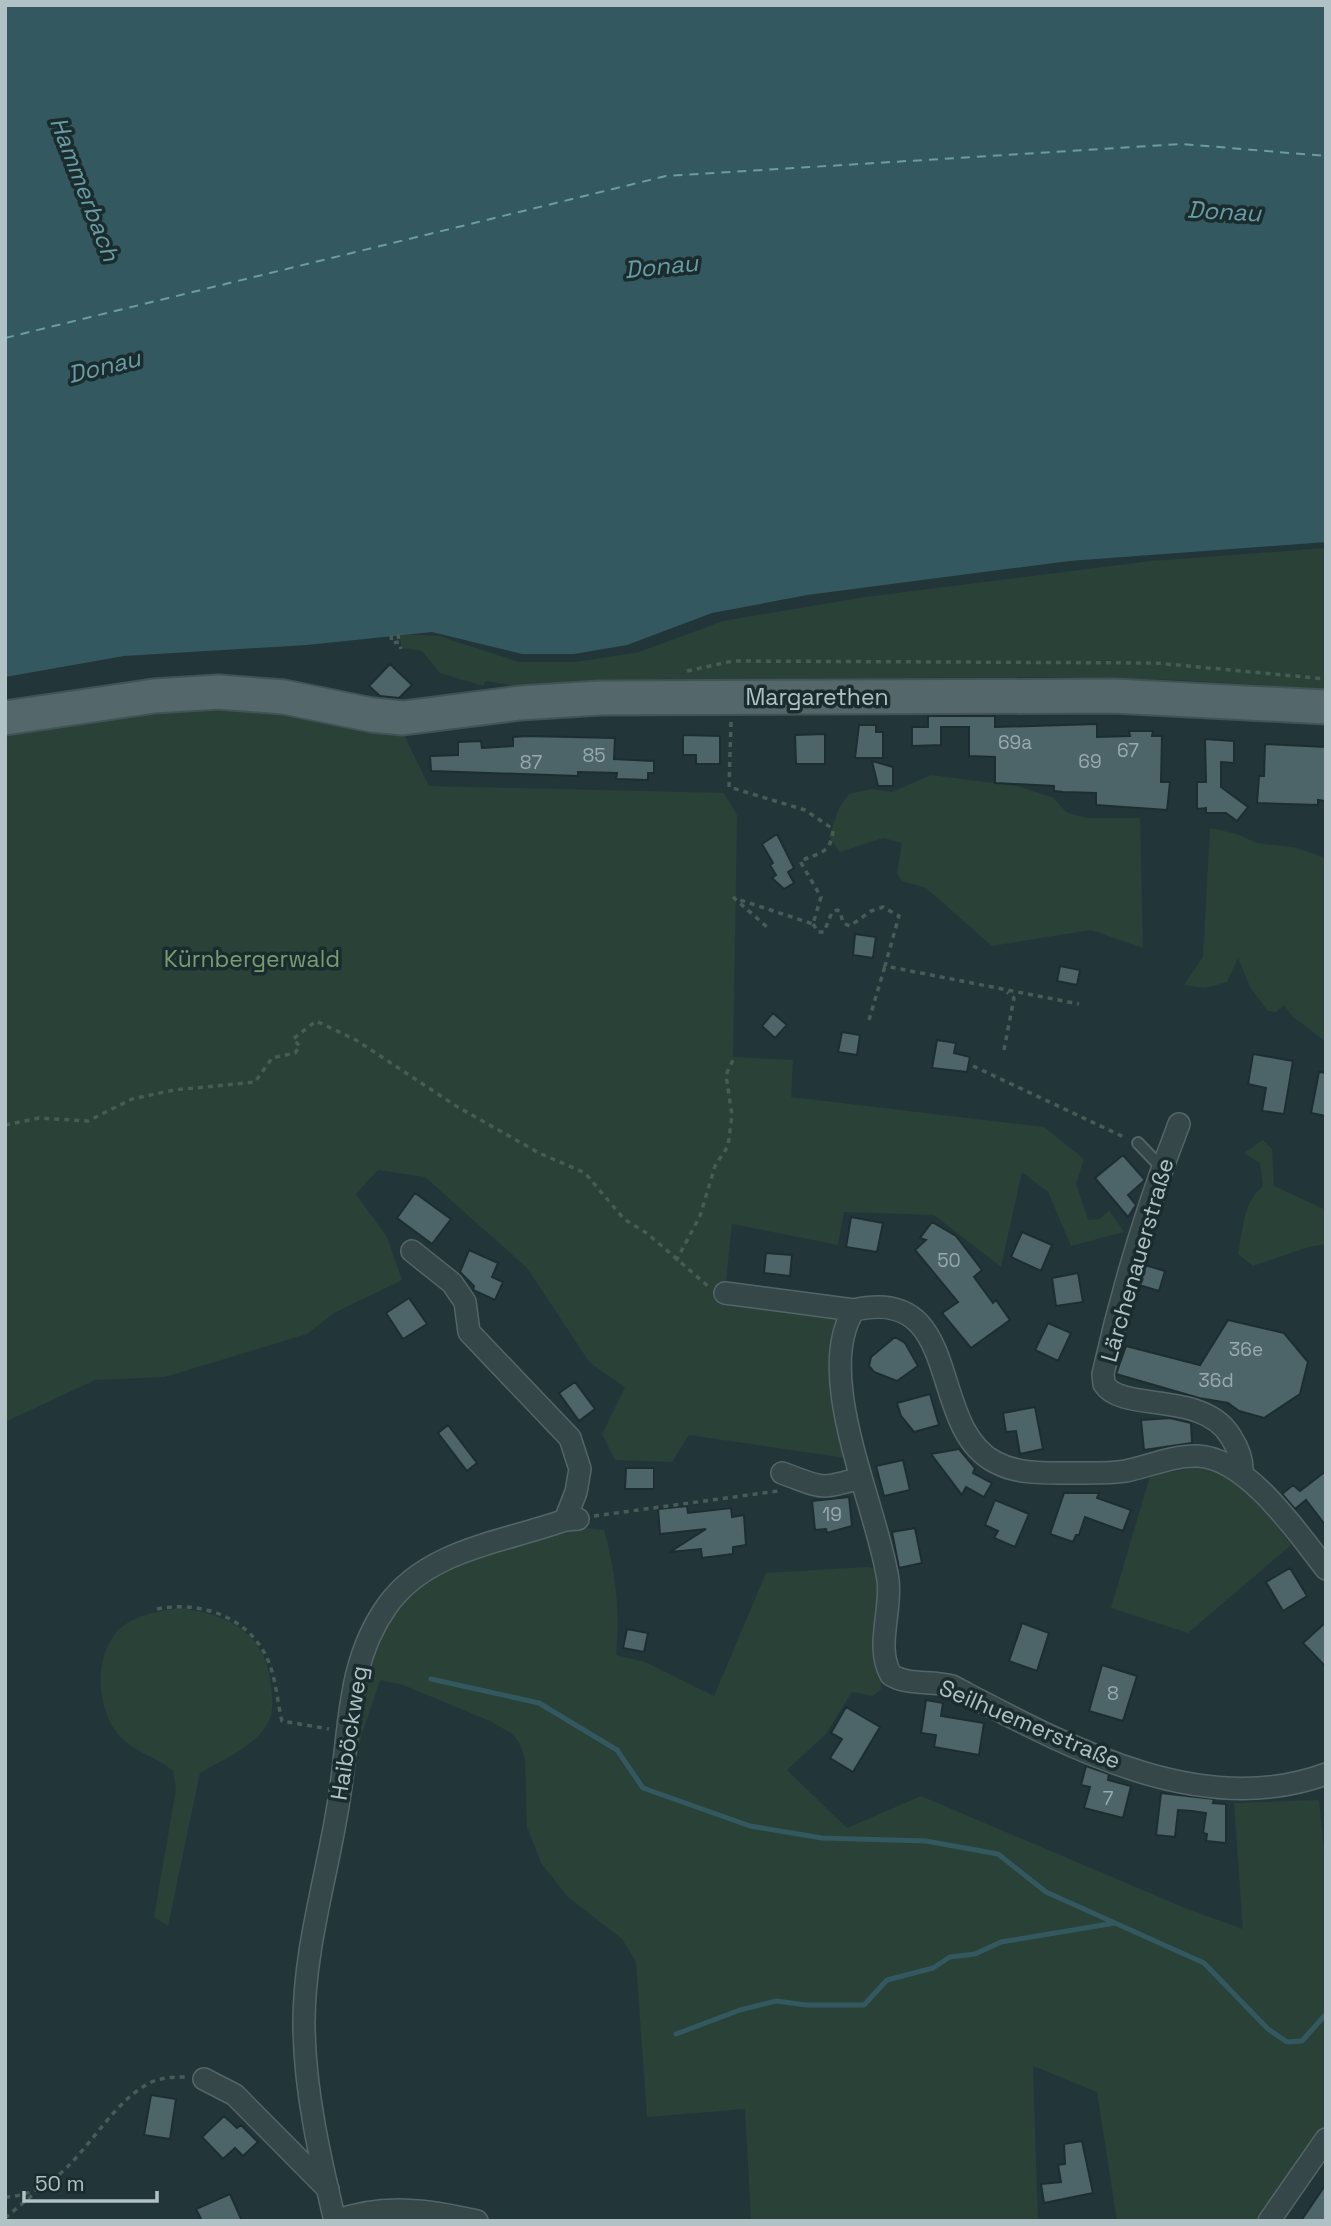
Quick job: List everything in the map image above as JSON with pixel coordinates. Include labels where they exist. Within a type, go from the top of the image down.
[{"type":"main road","name":"Margarethen","points":[[5,719],[190,693],[255,694],[403,718],[520,703],[611,698],[1104,695],[1326,707]]},
{"type":"street","name":"Lärchenauerstraße","points":[[1179,1124],[1162,1168],[1112,1336],[1103,1374],[1104,1384],[1118,1395],[1203,1412],[1220,1421],[1236,1444],[1242,1473]]},
{"type":"street","points":[[412,1251],[452,1283],[465,1302],[469,1332],[570,1438],[580,1469],[572,1519]]},
{"type":"street","points":[[725,1293],[854,1310]]},
{"type":"street","name":"Lärchenauerstraße","points":[[854,1310],[891,1308],[917,1322],[933,1341],[941,1359],[964,1434],[977,1450],[995,1463],[1038,1473],[1095,1474],[1122,1472],[1197,1456],[1215,1459],[1242,1473],[1326,1569]]},
{"type":"street","name":"Seilhuemerstraße","points":[[854,1310],[845,1328],[840,1368],[860,1478],[877,1533],[888,1583],[884,1652],[891,1675],[900,1680],[939,1682],[951,1686],[1088,1751],[1179,1783],[1247,1791],[1293,1785],[1326,1774]]},
{"type":"street","points":[[782,1472],[805,1484],[836,1485],[860,1478]]},
{"type":"street","name":"Haiböckweg","points":[[336,2221],[311,2100],[304,2027],[310,1956],[340,1794],[349,1701],[360,1658],[388,1605],[424,1572],[464,1551],[572,1519]]},
{"type":"street","points":[[204,2079],[236,2095],[328,2189]]},
{"type":"street","points":[[1269,2221],[1324,2149]]},
{"type":"street","points":[[336,2221],[367,2212],[394,2210],[438,2213],[477,2221]]},
{"type":"lane","points":[[1138,1143],[1162,1168]]},
{"type":"path","points":[[397,634],[401,649]]},
{"type":"path","points":[[391,635],[392,643],[399,642]]},
{"type":"path","points":[[681,673],[733,661],[1028,661],[1156,663],[1326,679]]},
{"type":"path","points":[[730,735],[729,787],[805,810],[833,828],[832,842],[824,853],[800,861],[821,897],[813,924]]},
{"type":"path","points":[[767,927],[734,898],[813,924],[818,932],[824,932],[832,912],[837,910],[846,926],[883,907],[899,916],[869,1020]]},
{"type":"path","points":[[885,966],[1079,1004]]},
{"type":"path","points":[[1004,1050],[1014,998],[1006,990]]},
{"type":"path","points":[[5,1125],[39,1118],[88,1121],[132,1099],[174,1090],[255,1082],[272,1058],[295,1053],[300,1046],[293,1039],[316,1021],[356,1040],[456,1107],[538,1153],[585,1173],[624,1219],[648,1234],[703,1283],[725,1293]]},
{"type":"path","points":[[677,1261],[700,1216],[715,1166],[728,1146],[732,1115],[726,1075],[734,1058]]},
{"type":"path","points":[[973,1066],[1138,1143]]},
{"type":"path","points":[[572,1519],[795,1489],[805,1484]]},
{"type":"path","points":[[157,1609],[192,1607],[230,1618],[256,1639],[267,1659],[282,1721],[346,1731]]},
{"type":"path","points":[[5,2218],[53,2179],[129,2097],[148,2083],[171,2077],[204,2079]]},
{"type":"path","points":[[5,2197],[37,2191]]},
{"type":"green space","points":[[1326,548],[1326,689],[1177,680],[1045,677],[607,680],[522,687],[486,681],[483,686],[440,673],[422,651],[402,648],[399,634],[439,636],[519,662],[576,662],[639,652],[723,621],[865,597],[1151,561]]},
{"type":"green space","name":"Kürnbergerwald","points":[[229,704],[402,731],[429,786],[724,793],[737,815],[733,1057],[793,1060],[791,1097],[1044,1127],[1084,1159],[1076,1184],[1088,1220],[1100,1219],[1109,1210],[1124,1232],[1071,1246],[1048,1192],[1022,1172],[1001,1267],[934,1215],[844,1212],[838,1245],[732,1224],[724,1301],[837,1315],[845,1458],[689,1435],[672,1462],[615,1460],[602,1434],[625,1387],[590,1363],[527,1268],[425,1177],[378,1170],[356,1194],[387,1237],[402,1280],[334,1313],[307,1334],[165,1377],[95,1380],[5,1422],[5,731],[187,706]]},
{"type":"green space","points":[[931,775],[1017,786],[1054,798],[1066,812],[1086,818],[1140,818],[1143,948],[1091,930],[992,946],[926,888],[902,881],[897,873],[902,843],[883,838],[840,852],[829,837],[839,808],[849,794],[872,789],[892,792]]},
{"type":"green space","points":[[1210,828],[1237,834],[1257,843],[1293,847],[1326,858],[1326,1042],[1293,1017],[1284,1005],[1276,1012],[1268,1011],[1250,987],[1238,958],[1227,982],[1205,988],[1184,985],[1203,957]]},
{"type":"green space","points":[[1263,1140],[1272,1149],[1274,1186],[1326,1210],[1326,1244],[1308,1247],[1253,1266],[1238,1254],[1248,1208],[1263,1186],[1260,1163],[1244,1153]]},
{"type":"green space","points":[[1208,1465],[1246,1485],[1291,1545],[1188,1633],[1111,1608],[1150,1476]]},
{"type":"green space","points":[[564,1526],[604,1530],[616,1592],[616,1655],[645,1662],[714,1696],[766,1573],[867,1567],[881,1569],[881,1689],[873,1696],[852,1692],[826,1734],[787,1770],[847,1828],[921,1796],[1185,1908],[1243,1929],[1234,1803],[1319,1800],[1326,1872],[1326,2125],[1263,2221],[1117,2221],[1097,2092],[1033,2066],[1038,2221],[751,2221],[745,2109],[647,2117],[636,1962],[622,1939],[568,1897],[541,1863],[527,1827],[525,1760],[520,1744],[512,1734],[490,1721],[403,1685],[380,1680],[361,1737],[343,1817],[369,1644],[423,1577]]},
{"type":"green space","points":[[179,1608],[227,1620],[251,1638],[267,1665],[272,1707],[269,1721],[256,1738],[200,1773],[168,1926],[154,1917],[176,1789],[173,1771],[132,1747],[117,1733],[104,1706],[101,1675],[108,1646],[121,1628],[144,1615]]},
{"type":"water","points":[[5,5],[1326,5],[1326,542],[1069,561],[807,595],[712,613],[627,645],[574,654],[522,654],[432,632],[307,645],[124,656],[5,677]]},
{"type":"building","points":[[390,664],[412,685],[399,698],[380,696],[369,686]]},
{"type":"building","points":[[928,716],[995,716],[995,727],[1097,724],[1097,737],[1130,736],[1129,731],[1153,731],[1152,736],[1162,736],[1161,782],[1170,782],[1167,810],[1096,805],[1096,793],[1054,791],[1054,786],[995,783],[995,757],[969,756],[969,727],[941,727],[941,745],[912,746],[912,727],[928,727]]},
{"type":"building","points":[[859,725],[876,725],[876,732],[883,732],[883,758],[855,758]]},
{"type":"building","points":[[825,734],[825,764],[796,764],[795,735]]},
{"type":"building","points":[[683,735],[720,736],[720,764],[696,764],[696,755],[683,755]]},
{"type":"building","points":[[513,737],[615,738],[614,759],[654,761],[654,773],[648,773],[648,780],[616,779],[617,773],[578,772],[578,776],[431,771],[430,756],[458,755],[458,742],[481,741],[482,748],[513,746]]},
{"type":"building","points":[[1205,739],[1234,741],[1234,763],[1221,762],[1221,787],[1248,807],[1237,821],[1226,813],[1206,813],[1206,808],[1197,809],[1197,782],[1206,782]]},
{"type":"building","points":[[1265,744],[1326,747],[1325,801],[1318,800],[1318,805],[1257,803],[1259,776],[1264,776]]},
{"type":"building","points":[[872,761],[893,767],[893,786],[878,786]]},
{"type":"building","points":[[777,834],[794,868],[788,872],[794,883],[784,889],[772,878],[776,875],[770,865],[773,863],[762,844]]},
{"type":"building","points":[[855,934],[876,937],[873,958],[853,955]]},
{"type":"building","points":[[1060,966],[1080,970],[1077,985],[1057,981]]},
{"type":"building","points":[[773,1013],[787,1025],[775,1038],[762,1026]]},
{"type":"building","points":[[842,1032],[860,1035],[857,1055],[838,1052]]},
{"type":"building","points":[[937,1040],[956,1043],[954,1053],[970,1057],[967,1072],[932,1068]]},
{"type":"building","points":[[1253,1054],[1293,1061],[1284,1114],[1262,1111],[1266,1088],[1248,1084]]},
{"type":"building","points":[[1319,1072],[1326,1073],[1326,1116],[1311,1113]]},
{"type":"building","points":[[1123,1155],[1145,1180],[1128,1195],[1136,1205],[1128,1217],[1095,1178]]},
{"type":"building","points":[[415,1193],[451,1219],[432,1244],[397,1218]]},
{"type":"building","points":[[851,1217],[883,1223],[877,1252],[846,1247]]},
{"type":"building","points":[[932,1222],[956,1236],[982,1270],[974,1277],[993,1303],[996,1300],[1010,1320],[971,1348],[942,1313],[958,1302],[915,1250],[926,1240],[920,1238]]},
{"type":"building","points":[[1022,1232],[1052,1245],[1041,1271],[1011,1257]]},
{"type":"building","points":[[469,1250],[498,1263],[492,1277],[503,1282],[495,1300],[473,1290],[474,1286],[460,1272]]},
{"type":"building","points":[[766,1253],[792,1255],[790,1276],[764,1273]]},
{"type":"building","points":[[1145,1265],[1165,1271],[1159,1291],[1139,1285]]},
{"type":"building","points":[[1078,1273],[1083,1302],[1056,1306],[1052,1278]]},
{"type":"building","points":[[409,1298],[427,1324],[403,1339],[386,1313]]},
{"type":"building","points":[[1228,1320],[1284,1333],[1308,1362],[1300,1394],[1264,1418],[1239,1411],[1228,1403],[1199,1398],[1116,1374],[1126,1346],[1200,1365]]},
{"type":"building","points":[[1048,1323],[1071,1333],[1058,1361],[1035,1350]]},
{"type":"building","points":[[895,1337],[905,1343],[918,1366],[897,1381],[874,1372],[869,1366],[871,1357]]},
{"type":"building","points":[[575,1382],[595,1409],[579,1421],[559,1393]]},
{"type":"building","points":[[930,1394],[939,1425],[914,1432],[901,1416],[897,1403]]},
{"type":"building","points":[[1035,1407],[1043,1449],[1020,1454],[1016,1431],[1006,1432],[1003,1413]]},
{"type":"building","points":[[1170,1418],[1191,1423],[1192,1443],[1144,1450],[1141,1420]]},
{"type":"building","points":[[448,1425],[477,1463],[467,1471],[438,1433]]},
{"type":"building","points":[[959,1449],[975,1468],[973,1473],[992,1483],[984,1497],[966,1487],[962,1495],[931,1454]]},
{"type":"building","points":[[903,1460],[910,1490],[884,1496],[876,1466]]},
{"type":"building","points":[[626,1468],[654,1468],[654,1489],[625,1489]]},
{"type":"building","points":[[1326,1471],[1326,1526],[1306,1500],[1295,1509],[1282,1494],[1293,1485],[1300,1491]]},
{"type":"building","points":[[1064,1493],[1099,1493],[1097,1498],[1131,1510],[1123,1531],[1085,1517],[1079,1535],[1076,1535],[1073,1542],[1050,1534]]},
{"type":"building","points":[[849,1497],[852,1526],[827,1533],[826,1529],[815,1530],[812,1501]]},
{"type":"building","points":[[995,1500],[1029,1514],[1015,1547],[994,1538],[998,1531],[985,1525]]},
{"type":"building","points":[[687,1506],[688,1513],[731,1508],[732,1517],[744,1515],[746,1545],[733,1547],[733,1554],[702,1558],[701,1549],[670,1552],[706,1529],[660,1534],[658,1509]]},
{"type":"building","points":[[915,1528],[922,1563],[899,1568],[892,1532]]},
{"type":"building","points":[[1290,1568],[1307,1596],[1283,1611],[1266,1582]]},
{"type":"building","points":[[1326,1622],[1326,1667],[1303,1643]]},
{"type":"building","points":[[1022,1623],[1049,1633],[1037,1671],[1009,1661]]},
{"type":"building","points":[[627,1629],[648,1633],[644,1652],[623,1648]]},
{"type":"building","points":[[1102,1665],[1137,1676],[1123,1721],[1089,1711]]},
{"type":"building","points":[[926,1700],[943,1703],[941,1716],[984,1723],[979,1755],[934,1747],[936,1735],[921,1733]]},
{"type":"building","points":[[846,1707],[880,1727],[853,1772],[830,1758],[842,1739],[831,1733]]},
{"type":"building","points":[[1086,1766],[1109,1774],[1108,1780],[1131,1786],[1123,1818],[1084,1808],[1090,1787],[1081,1785]]},
{"type":"building","points":[[1161,1793],[1214,1799],[1213,1803],[1226,1804],[1226,1843],[1206,1841],[1207,1834],[1203,1833],[1206,1813],[1192,1811],[1178,1810],[1175,1837],[1156,1835]]},
{"type":"building","points":[[151,2095],[176,2099],[170,2139],[144,2135]]},
{"type":"building","points":[[224,2116],[237,2128],[241,2125],[258,2142],[243,2156],[235,2148],[223,2159],[202,2137]]},
{"type":"building","points":[[1082,2141],[1093,2193],[1044,2203],[1041,2184],[1061,2182],[1058,2165],[1065,2164],[1064,2144]]},
{"type":"building","points":[[1326,2184],[1326,2221],[1301,2221]]},
{"type":"building","points":[[230,2194],[242,2221],[202,2221],[196,2209]]},
{"type":"waterway","points":[[431,1679],[539,1703],[617,1750],[643,1788],[750,1826],[822,1838],[926,1841],[998,1854],[1046,1892],[1204,1963],[1268,2029],[1287,2042],[1302,2041],[1326,2014]]},
{"type":"waterway","points":[[676,2034],[740,2010],[776,2001],[807,2005],[864,2005],[887,1980],[933,1968],[950,1957],[975,1954],[1001,1942],[1115,1923]]},
{"type":"ferry route","points":[[5,338],[666,176],[1182,144],[1326,156]]},
{"type":"water label","name":"Hammerbach","points":[[85,189]]},
{"type":"water label","name":"Donau","points":[[1224,211]]},
{"type":"water label","name":"Donau","points":[[661,266]]},
{"type":"water label","name":"Donau","points":[[104,366]]}]
